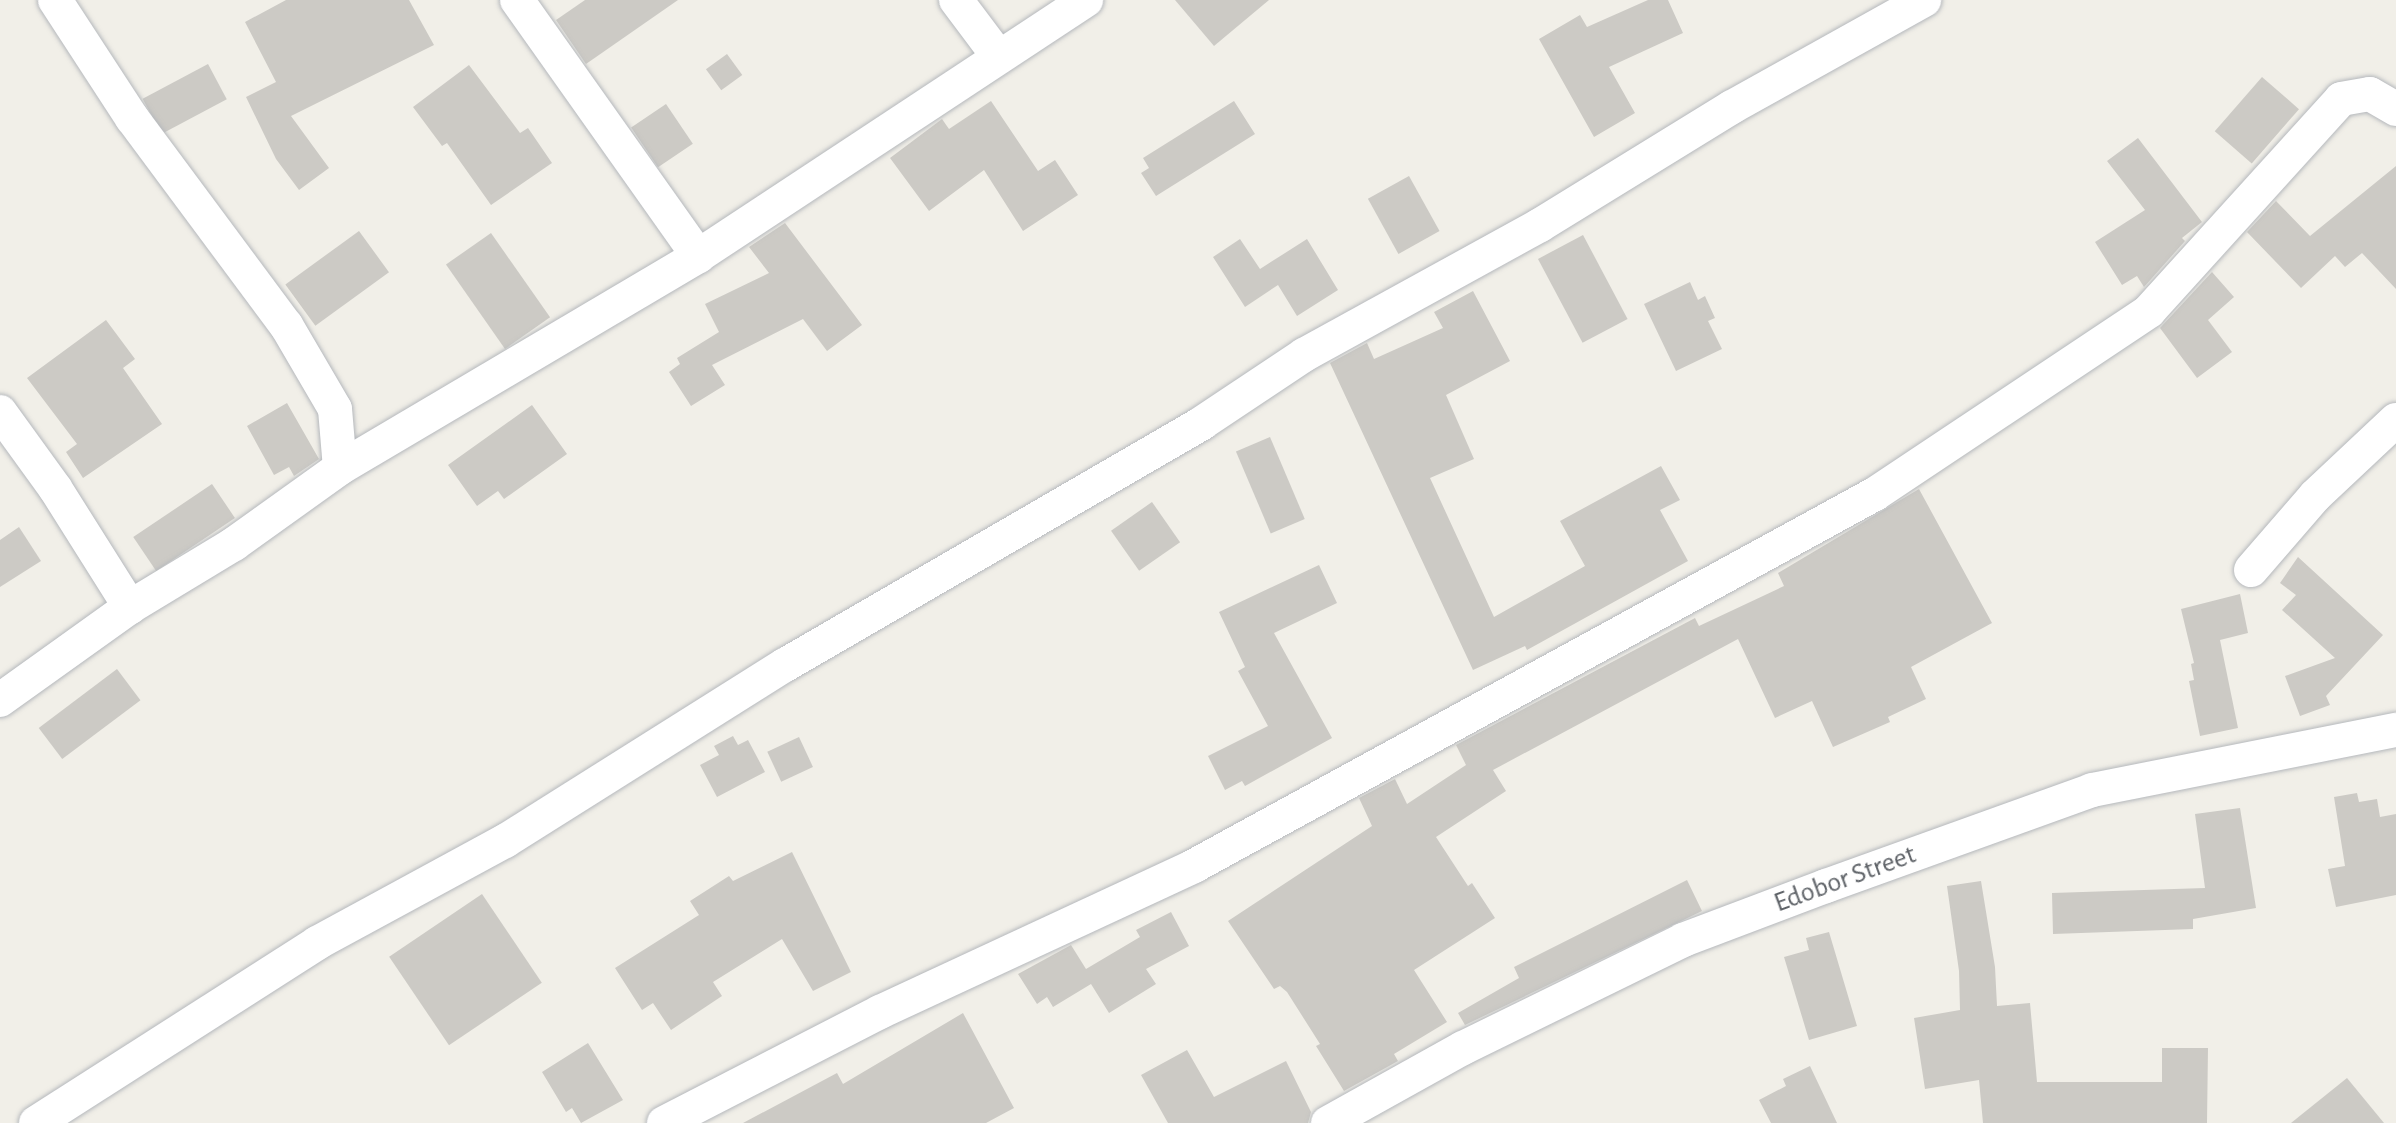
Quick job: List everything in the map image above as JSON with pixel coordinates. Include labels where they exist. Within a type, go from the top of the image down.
[{"type":"street","points":[[55,0],[132,118],[286,325],[335,409],[340,468]]},
{"type":"street","points":[[517,0],[698,256]]},
{"type":"street","points":[[956,0],[998,56]]},
{"type":"street","points":[[0,700],[130,607],[234,544],[340,468],[698,256],[1086,0]]},
{"type":"street","points":[[36,1123],[317,943],[505,841],[785,665],[1202,423],[1304,355],[1540,225],[1732,107],[1924,0]]},
{"type":"street","points":[[664,1123],[880,1012],[1194,866],[1875,494],[2149,311],[2341,99],[2370,94],[2396,109]]},
{"type":"street","points":[[0,412],[55,488],[130,607]]},
{"type":"street","points":[[2251,570],[2315,496],[2396,420]]},
{"type":"street","name":"Edobor Street","points":[[1328,1123],[1463,1048],[1683,940],[1826,886],[2092,790],[2396,730]]},
{"type":"building","points":[[286,0],[409,0],[434,45],[291,116],[329,168],[299,190],[276,159],[246,97],[276,82],[245,22]]},
{"type":"building","points":[[585,0],[678,0],[586,64],[556,20]]},
{"type":"building","points":[[1175,0],[1269,0],[1214,46]]},
{"type":"building","points":[[1648,0],[1668,0],[1683,33],[1609,67],[1635,113],[1594,137],[1539,39],[1580,15],[1587,27]]},
{"type":"building","points":[[727,54],[742,75],[721,90],[706,69]]},
{"type":"building","points":[[208,64],[227,99],[161,134],[143,99]]},
{"type":"building","points":[[469,65],[520,133],[528,128],[552,163],[491,205],[447,143],[442,146],[413,107]]},
{"type":"building","points":[[2262,77],[2299,109],[2252,163],[2215,131]]},
{"type":"building","points":[[991,101],[1038,171],[1055,160],[1078,195],[1023,231],[984,170],[929,211],[890,158],[942,119],[949,129]]},
{"type":"building","points":[[1234,101],[1255,134],[1156,196],[1141,173],[1149,168],[1143,158]]},
{"type":"building","points":[[666,104],[693,144],[658,167],[631,127]]},
{"type":"building","points":[[2138,138],[2202,222],[2182,238],[2185,241],[2144,287],[2137,276],[2122,285],[2095,242],[2145,210],[2107,161]]},
{"type":"building","points":[[2396,166],[2396,289],[2362,253],[2345,267],[2335,256],[2301,288],[2247,232],[2276,201],[2310,236]]},
{"type":"building","points":[[1409,176],[1440,231],[1398,254],[1368,199]]},
{"type":"building","points":[[785,223],[862,325],[827,351],[803,319],[712,365],[725,385],[691,406],[669,372],[680,364],[677,358],[719,332],[705,304],[769,273],[749,247]]},
{"type":"building","points":[[359,231],[389,272],[315,326],[285,284]]},
{"type":"building","points":[[491,233],[550,317],[505,349],[446,265]]},
{"type":"building","points":[[1583,235],[1628,319],[1583,343],[1538,259]]},
{"type":"building","points":[[1240,239],[1260,269],[1307,239],[1338,290],[1297,316],[1278,285],[1245,307],[1213,257]]},
{"type":"building","points":[[2212,272],[2234,297],[2208,320],[2232,352],[2197,378],[2160,328]]},
{"type":"building","points":[[1690,282],[1698,300],[1705,296],[1715,318],[1708,321],[1722,349],[1676,371],[1644,304]]},
{"type":"building","points":[[1473,291],[1510,361],[1446,395],[1474,459],[1430,478],[1494,617],[1585,566],[1560,521],[1661,466],[1680,500],[1660,510],[1688,561],[1527,650],[1525,646],[1473,670],[1330,363],[1367,343],[1374,359],[1443,328],[1434,312]]},
{"type":"building","points":[[106,320],[135,359],[123,368],[162,424],[83,478],[66,452],[77,444],[27,378]]},
{"type":"building","points":[[287,403],[319,459],[294,476],[289,467],[274,475],[247,426]]},
{"type":"building","points":[[532,405],[567,454],[504,499],[498,491],[477,506],[448,465]]},
{"type":"building","points":[[1270,437],[1305,519],[1271,533],[1236,451]]},
{"type":"building","points":[[212,484],[235,518],[156,571],[133,537]]},
{"type":"building","points":[[1919,489],[1992,623],[1911,667],[1926,699],[1888,717],[1890,722],[1833,747],[1812,701],[1775,718],[1738,639],[1493,770],[1506,791],[1436,837],[1468,886],[1472,883],[1495,918],[1414,970],[1447,1022],[1394,1054],[1398,1061],[1344,1091],[1316,1046],[1320,1044],[1287,992],[1280,986],[1274,989],[1228,921],[1372,826],[1359,798],[1395,779],[1407,804],[1466,765],[1456,745],[1695,618],[1699,626],[1784,586],[1778,573]]},
{"type":"building","points":[[1152,502],[1180,542],[1139,571],[1111,531]]},
{"type":"building","points":[[19,527],[41,561],[0,587],[0,540]]},
{"type":"building","points":[[2298,557],[2383,635],[2326,696],[2330,705],[2300,716],[2285,676],[2335,658],[2282,610],[2296,595],[2280,583]]},
{"type":"building","points":[[1319,565],[1337,603],[1274,633],[1332,738],[1245,786],[1242,781],[1225,790],[1208,756],[1268,726],[1238,671],[1245,667],[1219,612]]},
{"type":"building","points":[[2240,594],[2248,633],[2220,640],[2238,728],[2200,736],[2189,681],[2194,680],[2191,664],[2194,663],[2181,609]]},
{"type":"building","points":[[117,669],[140,700],[62,759],[39,728]]},
{"type":"building","points":[[733,736],[738,745],[748,740],[765,772],[717,797],[700,765],[719,755],[714,746]]},
{"type":"building","points":[[799,737],[813,767],[781,782],[767,752]]},
{"type":"building","points":[[2357,793],[2359,802],[2377,799],[2380,817],[2396,814],[2396,895],[2336,907],[2328,869],[2345,866],[2334,797]]},
{"type":"building","points":[[2240,808],[2256,908],[2193,919],[2193,929],[2053,934],[2052,893],[2205,888],[2195,814]]},
{"type":"building","points":[[792,852],[851,972],[813,991],[782,939],[713,982],[722,996],[671,1030],[653,1003],[642,1010],[615,968],[699,915],[690,901],[729,876],[733,881]]},
{"type":"building","points":[[1687,880],[1702,911],[1465,1025],[1458,1013],[1519,978],[1514,967]]},
{"type":"building","points":[[1981,881],[1995,967],[1997,1006],[2030,1003],[2037,1082],[2162,1082],[2162,1048],[2208,1048],[2207,1123],[1983,1123],[1979,1080],[1925,1089],[1914,1018],[1960,1010],[1959,971],[1947,886]]},
{"type":"building","points":[[482,894],[542,983],[449,1045],[389,957]]},
{"type":"building","points":[[1171,912],[1189,946],[1146,969],[1156,984],[1109,1013],[1091,984],[1053,1007],[1047,997],[1037,1004],[1018,974],[1071,945],[1086,969],[1140,937],[1136,930]]},
{"type":"building","points":[[1829,932],[1857,1026],[1809,1040],[1784,957],[1809,950],[1806,938]]},
{"type":"building","points":[[963,1013],[1014,1108],[986,1123],[743,1123],[837,1073],[843,1084]]},
{"type":"building","points":[[588,1043],[623,1100],[581,1123],[572,1108],[566,1112],[542,1072]]},
{"type":"building","points":[[1187,1050],[1214,1097],[1286,1061],[1311,1112],[1308,1123],[1168,1123],[1141,1075]]},
{"type":"building","points":[[1810,1066],[1837,1123],[1771,1123],[1759,1100],[1786,1086],[1783,1079]]},
{"type":"building","points":[[2347,1078],[2384,1123],[2291,1123]]}]
